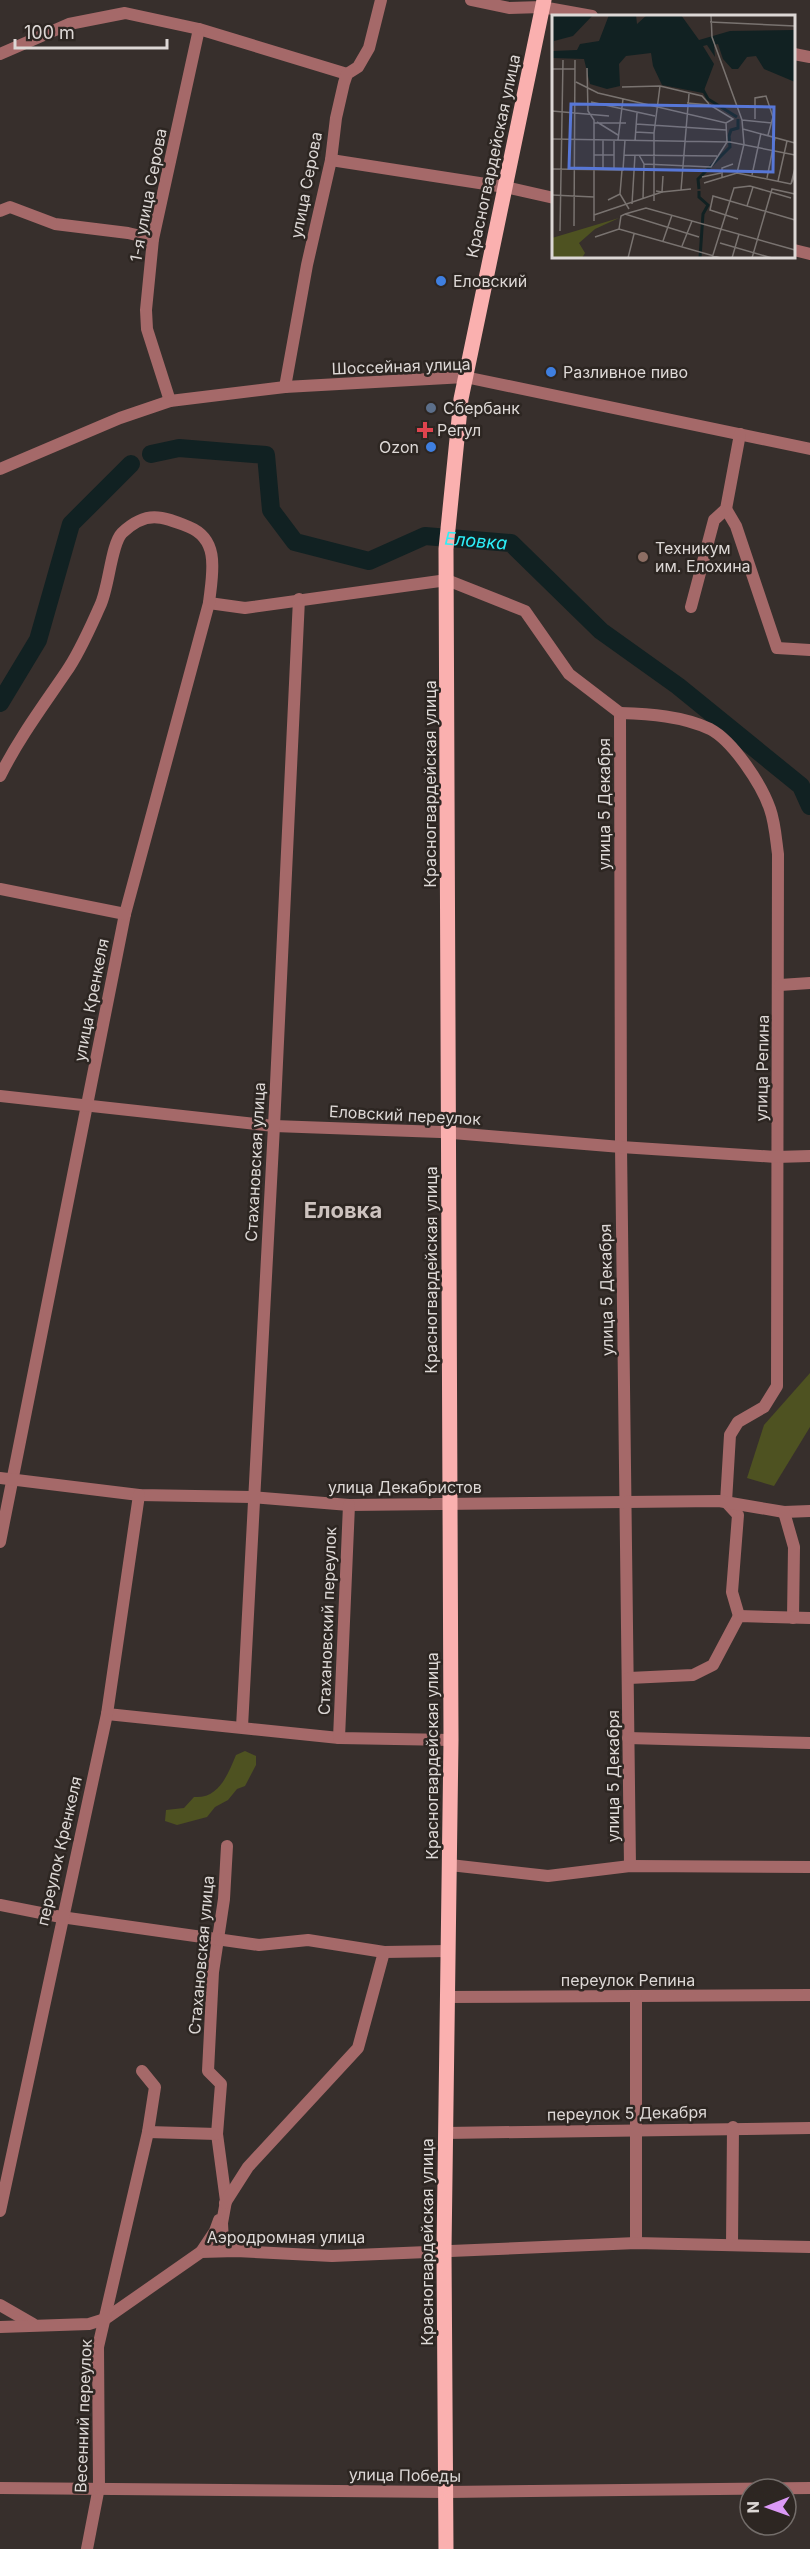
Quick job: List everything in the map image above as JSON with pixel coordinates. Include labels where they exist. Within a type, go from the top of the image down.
[{"type":"main road","name":"Красногвардейская улица","points":[[446,2549],[444,2250],[451,1740],[446,549],[465,377],[543,4]]},
{"type":"street","points":[[0,54],[69,24],[125,13],[199,29],[346,74],[358,67],[369,48],[381,0]]},
{"type":"street","points":[[471,0],[509,8],[543,4],[588,15]]},
{"type":"street","name":"1-я улица Серова","points":[[170,402],[147,329],[146,310],[153,239],[199,29]]},
{"type":"street","points":[[795,54],[810,57]]},
{"type":"street","name":"улица Серова","points":[[285,387],[307,265],[332,160],[336,118],[346,74]]},
{"type":"street","points":[[332,160],[505,187],[552,198]]},
{"type":"street","points":[[0,211],[10,207],[55,224],[128,233],[153,239]]},
{"type":"street","points":[[795,250],[810,254]]},
{"type":"street","name":"Шоссейная улица","points":[[0,469],[120,418],[170,402],[285,387],[465,377],[810,449]]},
{"type":"street","points":[[691,607],[714,520],[726,509],[740,434]]},
{"type":"street","points":[[726,509],[736,526],[777,648],[810,651]]},
{"type":"street","name":"улица Кренкеля","points":[[0,776],[27,726],[68,670],[101,604],[111,576],[114,545],[122,534],[141,520],[160,516],[192,528],[206,537],[213,558],[209,603],[125,914],[0,1542]]},
{"type":"street","points":[[209,603],[245,608],[447,580],[525,611],[569,674],[620,713]]},
{"type":"street","name":"Стахановская улица","points":[[242,1727],[299,599]]},
{"type":"street","name":"улица Репина","points":[[620,713],[679,719],[712,731],[730,745],[758,784],[770,810],[778,854],[780,985],[776,1157],[777,1386],[764,1407],[738,1422],[730,1435],[726,1502]]},
{"type":"street","name":"улица 5 Декабря","points":[[620,713],[621,1147],[630,1866]]},
{"type":"street","points":[[0,889],[125,914]]},
{"type":"street","points":[[780,985],[810,983]]},
{"type":"street","name":"Еловский переулок","points":[[0,1096],[87,1108],[274,1126],[449,1133],[776,1157],[810,1156]]},
{"type":"street","name":"улица Декабристов","points":[[0,1478],[139,1495],[252,1497],[349,1505],[726,1502],[784,1512],[810,1511]]},
{"type":"street","name":"переулок Кренкеля","points":[[0,2211],[61,1917],[107,1714],[139,1495]]},
{"type":"street","points":[[629,1678],[693,1675],[712,1665],[740,1616],[732,1592],[738,1515],[726,1502]]},
{"type":"street","name":"Стахановский переулок","points":[[339,1738],[349,1505]]},
{"type":"street","points":[[784,1512],[794,1547],[794,1618]]},
{"type":"street","points":[[740,1616],[810,1618]]},
{"type":"street","points":[[107,1714],[339,1738],[451,1740]]},
{"type":"street","points":[[628,1738],[810,1743]]},
{"type":"street","name":"Стахановская улица","points":[[217,2134],[221,2084],[208,2072],[217,1940],[224,1899],[227,1846]]},
{"type":"street","points":[[450,1865],[548,1876],[630,1866],[810,1867]]},
{"type":"street","points":[[0,1905],[61,1917],[259,1945],[308,1940],[384,1952],[447,1951]]},
{"type":"street","points":[[201,2252],[215,2231],[225,2201],[248,2167],[357,2048],[384,1952]]},
{"type":"street","name":"переулок Репина","points":[[446,1997],[810,1995]]},
{"type":"street","points":[[636,1997],[636,2243]]},
{"type":"street","points":[[105,2319],[148,2132],[155,2087],[142,2071]]},
{"type":"street","points":[[732,2246],[733,2127]]},
{"type":"street","name":"переулок 5 Декабря","points":[[445,2133],[636,2131],[733,2127],[810,2128]]},
{"type":"street","points":[[148,2132],[217,2134],[225,2201],[222,2223],[223,2241],[236,2251]]},
{"type":"street","name":"Аэродромная улица","points":[[0,2327],[89,2324],[105,2319],[201,2252],[236,2251],[332,2256],[636,2243],[810,2247]]},
{"type":"street","points":[[0,2305],[34,2325]]},
{"type":"street","name":"Весенний переулок","points":[[87,2549],[99,2487],[99,2347],[105,2319]]},
{"type":"street","name":"улица Победы","points":[[0,2488],[99,2487],[446,2492],[810,2488]]},
{"type":"green space","points":[[810,1373],[810,1427],[774,1486],[747,1478],[764,1425]]},
{"type":"green space","points":[[245,1751],[256,1756],[256,1765],[245,1786],[237,1789],[228,1800],[215,1807],[207,1817],[177,1825],[165,1821],[166,1810],[184,1808],[194,1797],[203,1797],[216,1790],[226,1777],[236,1755]]},
{"type":"waterway","name":"Еловка","points":[[151,454],[179,448],[266,455],[271,510],[295,542],[369,561],[425,536],[511,543],[601,631],[678,686],[801,786],[810,806]]},
{"type":"waterway","name":"Еловка","points":[[0,703],[38,640],[71,524],[131,464]]},
{"type":"place","name":"Еловский","points":[[441,281]]},
{"type":"place","name":"Разливное пиво","points":[[551,372]]},
{"type":"place","name":"Сбербанк","points":[[431,408]]},
{"type":"place","name":"Регул","points":[[425,430]]},
{"type":"place","name":"Ozon","points":[[431,447]]},
{"type":"place","name":"Техникум им. Елохина","points":[[643,557]]},
{"type":"district","name":"Еловка","points":[[343,1210]]}]
